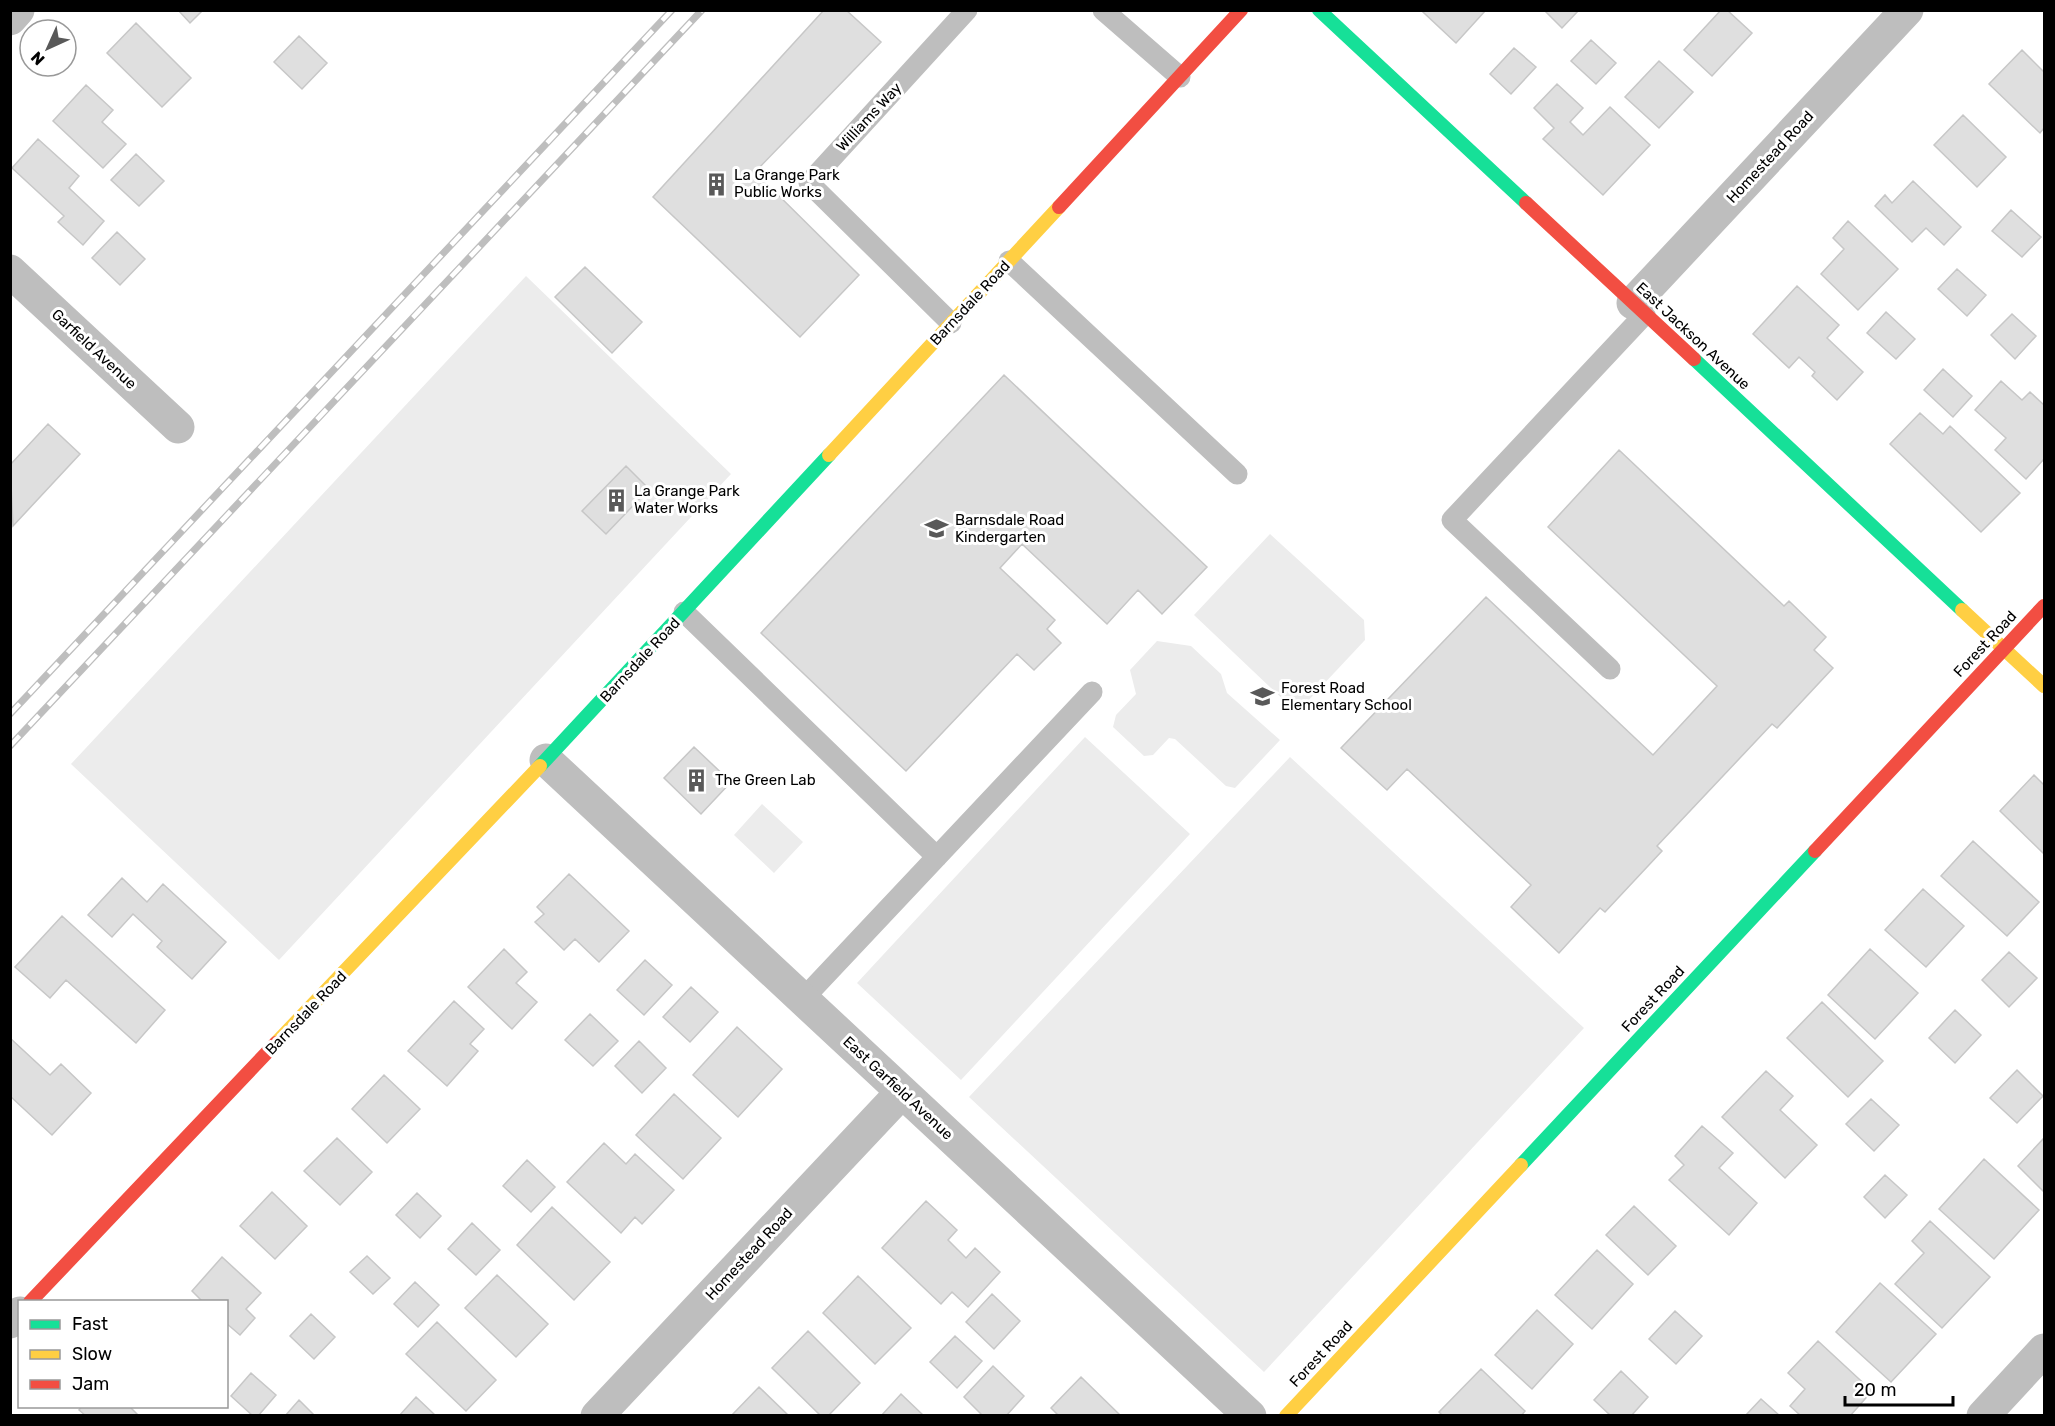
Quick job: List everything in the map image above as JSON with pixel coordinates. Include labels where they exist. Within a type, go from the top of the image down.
[{"type":"street","points":[[10,19],[18,10]]},
{"type":"street","name":"Barnsdale Road","points":[[32,1300],[546,760],[1241,10]]},
{"type":"street","name":"East Jackson Avenue","points":[[1319,10],[2044,686]]},
{"type":"street","name":"Homestead Road","points":[[1639,308],[1907,10]]},
{"type":"street","name":"Garfield Avenue","points":[[10,271],[178,427]]},
{"type":"street","name":"Forest Road","points":[[1286,1416],[2044,606]]},
{"type":"street","name":"East Garfield Avenue","points":[[546,760],[1250,1416]]},
{"type":"street","name":"Homestead Road","points":[[597,1416],[902,1092]]},
{"type":"street","points":[[1983,1416],[2044,1350]]},
{"type":"lane","name":"Williams Way","points":[[951,323],[809,183],[968,10]]},
{"type":"lane","points":[[1103,10],[1180,77]]},
{"type":"lane","points":[[1009,261],[1237,474]]},
{"type":"lane","points":[[1610,669],[1452,520],[1639,308]]},
{"type":"lane","points":[[684,612],[937,857]]},
{"type":"lane","points":[[803,999],[1092,692]]},
{"type":"shaded area","points":[[526,276],[731,474],[279,960],[71,764]]},
{"type":"shaded area","points":[[1270,534],[1364,620],[1365,640],[1305,704],[1289,705],[1194,615]]},
{"type":"shaded area","points":[[1157,641],[1191,646],[1221,674],[1227,693],[1280,740],[1235,788],[1226,786],[1175,739],[1169,738],[1153,755],[1144,756],[1113,727],[1116,715],[1136,694],[1130,670]]},
{"type":"shaded area","points":[[1085,737],[1190,834],[961,1080],[857,983]]},
{"type":"shaded area","points":[[1290,757],[1584,1028],[1264,1372],[969,1097]]},
{"type":"shaded area","points":[[762,804],[803,842],[774,873],[734,835]]},
{"type":"building","points":[[178,10],[203,10],[190,23]]},
{"type":"building","name":"La Grange Park Public Works","points":[[824,10],[846,10],[881,42],[755,172],[859,275],[800,337],[653,197]]},
{"type":"building","points":[[1424,10],[1486,10],[1456,43],[1423,12]]},
{"type":"building","points":[[1544,10],[1579,10],[1562,28]]},
{"type":"building","points":[[1721,10],[1727,10],[1752,33],[1712,76],[1684,50]]},
{"type":"building","points":[[136,23],[191,78],[162,107],[107,53]]},
{"type":"building","points":[[299,36],[327,63],[302,89],[274,62]]},
{"type":"building","points":[[1591,40],[1616,63],[1596,84],[1571,61]]},
{"type":"building","points":[[1514,48],[1536,67],[1511,94],[1490,74]]},
{"type":"building","points":[[2022,50],[2044,72],[2044,128],[2040,133],[1989,84]]},
{"type":"building","points":[[1659,61],[1693,92],[1659,128],[1625,97]]},
{"type":"building","points":[[1557,84],[1583,108],[1570,122],[1583,135],[1610,107],[1650,145],[1603,195],[1543,139],[1554,128],[1534,108]]},
{"type":"building","points":[[86,85],[113,110],[102,122],[126,144],[103,168],[53,121]]},
{"type":"building","points":[[1963,115],[2006,157],[1977,187],[1934,145]]},
{"type":"building","points":[[38,139],[79,176],[69,188],[104,221],[83,245],[58,222],[64,216],[12,168]]},
{"type":"building","points":[[136,154],[164,181],[139,206],[111,180]]},
{"type":"building","points":[[1913,181],[1961,227],[1944,245],[1926,228],[1912,242],[1875,206],[1885,195],[1892,203]]},
{"type":"building","points":[[2011,210],[2041,237],[2022,257],[1992,231]]},
{"type":"building","points":[[1848,221],[1898,269],[1858,310],[1821,274],[1844,249],[1833,238]]},
{"type":"building","points":[[117,232],[145,259],[120,285],[92,258]]},
{"type":"building","points":[[585,267],[642,322],[612,353],[555,297]]},
{"type":"building","points":[[1957,269],[1986,295],[1967,316],[1938,289]]},
{"type":"building","points":[[1797,286],[1839,325],[1827,338],[1863,372],[1837,400],[1812,376],[1815,372],[1799,357],[1789,368],[1753,334]]},
{"type":"building","points":[[1886,312],[1915,339],[1896,359],[1867,333]]},
{"type":"building","points":[[2012,314],[2036,336],[2015,359],[1991,335]]},
{"type":"building","points":[[1943,369],[1972,396],[1953,417],[1924,390]]},
{"type":"building","name":"Barnsdale Road Kindergarten","points":[[1004,375],[1207,567],[1162,614],[1138,590],[1107,624],[1022,544],[1000,568],[1055,620],[1047,629],[1061,643],[1034,670],[1017,654],[906,771],[761,633]]},
{"type":"building","points":[[2001,381],[2022,400],[2030,392],[2044,405],[2044,459],[2026,479],[1995,450],[2006,438],[1975,410]]},
{"type":"building","points":[[1920,413],[1943,434],[1950,426],[2020,493],[1981,532],[1890,444]]},
{"type":"building","points":[[48,424],[80,454],[13,526],[10,465]]},
{"type":"building","name":"Forest Road Elementary School","points":[[1619,450],[1784,606],[1789,601],[1826,637],[1814,650],[1833,668],[1777,728],[1772,724],[1657,846],[1662,851],[1605,912],[1600,908],[1559,953],[1511,907],[1531,885],[1407,769],[1387,790],[1341,748],[1486,597],[1653,755],[1717,686],[1548,527]]},
{"type":"building","name":"La Grange Park Water Works","points":[[626,466],[649,489],[606,534],[582,511]]},
{"type":"building","name":"The Green Lab","points":[[694,747],[731,782],[701,814],[664,778]]},
{"type":"building","points":[[2034,775],[2044,785],[2044,854],[2000,811]]},
{"type":"building","points":[[1973,841],[2039,902],[2007,936],[1941,876]]},
{"type":"building","points":[[569,874],[629,931],[599,962],[575,939],[564,950],[535,922],[544,914],[537,907]]},
{"type":"building","points":[[122,878],[147,902],[163,884],[226,942],[192,979],[157,947],[162,941],[133,914],[112,937],[88,915]]},
{"type":"building","points":[[1923,889],[1964,926],[1926,967],[1885,930]]},
{"type":"building","points":[[62,916],[165,1010],[136,1043],[66,980],[50,998],[15,967]]},
{"type":"building","points":[[504,949],[527,972],[516,983],[537,1002],[512,1029],[468,987]]},
{"type":"building","points":[[1870,949],[1918,993],[1875,1039],[1828,995]]},
{"type":"building","points":[[2009,952],[2037,978],[2009,1007],[1982,980]]},
{"type":"building","points":[[645,960],[672,985],[644,1015],[617,990]]},
{"type":"building","points":[[691,987],[718,1012],[690,1042],[663,1017]]},
{"type":"building","points":[[454,1001],[484,1029],[470,1044],[478,1051],[447,1086],[408,1051]]},
{"type":"building","points":[[1822,1002],[1883,1061],[1848,1097],[1787,1038]]},
{"type":"building","points":[[1955,1010],[1981,1035],[1955,1063],[1929,1038]]},
{"type":"building","points":[[590,1014],[618,1041],[593,1066],[565,1040]]},
{"type":"building","points":[[737,1027],[782,1069],[738,1117],[693,1075]]},
{"type":"building","points":[[10,1038],[50,1075],[61,1064],[91,1093],[52,1135],[10,1096]]},
{"type":"building","points":[[639,1041],[666,1068],[642,1093],[615,1066]]},
{"type":"building","points":[[2017,1070],[2043,1096],[2017,1123],[1990,1098]]},
{"type":"building","points":[[1766,1071],[1793,1096],[1780,1110],[1817,1145],[1785,1178],[1722,1117]]},
{"type":"building","points":[[384,1075],[420,1109],[387,1143],[352,1109]]},
{"type":"building","points":[[674,1094],[721,1138],[683,1179],[636,1135]]},
{"type":"building","points":[[1871,1099],[1899,1125],[1874,1151],[1846,1124]]},
{"type":"building","points":[[1702,1126],[1733,1153],[1719,1168],[1757,1203],[1729,1235],[1669,1180],[1684,1165],[1675,1156]]},
{"type":"building","points":[[337,1138],[372,1172],[340,1205],[304,1171]]},
{"type":"building","points":[[2044,1138],[2044,1192],[2018,1166]]},
{"type":"building","points":[[604,1143],[626,1164],[635,1154],[674,1190],[642,1224],[635,1217],[621,1233],[567,1182]]},
{"type":"building","points":[[1984,1159],[2039,1210],[1994,1259],[1939,1209]]},
{"type":"building","points":[[527,1160],[555,1187],[531,1212],[503,1186]]},
{"type":"building","points":[[1885,1175],[1907,1195],[1885,1218],[1864,1197]]},
{"type":"building","points":[[272,1192],[307,1226],[275,1259],[240,1226]]},
{"type":"building","points":[[417,1193],[441,1216],[420,1238],[396,1215]]},
{"type":"building","points":[[926,1201],[957,1230],[948,1240],[966,1258],[975,1248],[1000,1272],[968,1307],[952,1292],[941,1304],[882,1248]]},
{"type":"building","points":[[1634,1206],[1676,1246],[1648,1275],[1606,1235]]},
{"type":"building","points":[[552,1207],[610,1262],[574,1300],[517,1245]]},
{"type":"building","points":[[1930,1221],[1990,1277],[1942,1328],[1895,1284],[1924,1253],[1912,1241]]},
{"type":"building","points":[[472,1223],[500,1250],[476,1275],[448,1249]]},
{"type":"building","points":[[1597,1250],[1633,1284],[1592,1329],[1555,1295]]},
{"type":"building","points":[[367,1256],[390,1278],[373,1294],[350,1272]]},
{"type":"building","points":[[222,1257],[261,1293],[246,1309],[255,1318],[240,1335],[228,1325],[228,1300],[201,1300],[192,1291]]},
{"type":"building","points":[[497,1275],[548,1324],[516,1357],[465,1308]]},
{"type":"building","points":[[858,1276],[911,1328],[875,1364],[823,1313]]},
{"type":"building","points":[[415,1282],[439,1305],[418,1327],[394,1304]]},
{"type":"building","points":[[1880,1283],[1936,1334],[1891,1382],[1836,1332]]},
{"type":"building","points":[[992,1294],[1020,1321],[994,1349],[966,1322]]},
{"type":"building","points":[[1537,1310],[1573,1344],[1532,1389],[1495,1355]]},
{"type":"building","points":[[1675,1311],[1702,1336],[1676,1364],[1649,1339]]},
{"type":"building","points":[[311,1314],[335,1337],[314,1359],[290,1336]]},
{"type":"building","points":[[437,1322],[496,1380],[466,1411],[406,1354]]},
{"type":"building","points":[[808,1331],[860,1383],[828,1416],[821,1416],[772,1368]]},
{"type":"building","points":[[955,1336],[982,1361],[957,1388],[930,1362]]},
{"type":"building","points":[[1818,1341],[1872,1391],[1850,1416],[1801,1416],[1790,1406],[1805,1389],[1788,1373]]},
{"type":"building","points":[[993,1366],[1024,1396],[1006,1416],[983,1416],[964,1397]]},
{"type":"building","points":[[1481,1369],[1525,1411],[1521,1416],[1443,1416],[1439,1412]]},
{"type":"building","points":[[1621,1371],[1648,1397],[1631,1416],[1611,1416],[1594,1400]]},
{"type":"building","points":[[251,1373],[276,1395],[258,1416],[253,1416],[231,1396]]},
{"type":"building","points":[[1081,1377],[1121,1416],[1059,1416],[1051,1408]]},
{"type":"building","points":[[759,1387],[789,1416],[731,1416]]},
{"type":"building","points":[[901,1394],[924,1416],[881,1416]]},
{"type":"building","points":[[416,1397],[436,1416],[399,1416]]},
{"type":"building","points":[[1761,1399],[1780,1416],[1745,1416]]},
{"type":"building","points":[[299,1400],[315,1416],[285,1416]]},
{"type":"building","points":[[80,1408],[131,1408],[139,1416],[86,1416],[79,1410]]},
{"type":"railway","points":[[10,714],[672,10]]},
{"type":"railway","points":[[10,746],[702,10]]},
{"type":"traffic: fast","points":[[1319,10],[1526,203]]},
{"type":"traffic: fast","points":[[1694,359],[1962,610]]},
{"type":"traffic: fast","points":[[540,766],[829,455]]},
{"type":"traffic: fast","points":[[1521,1165],[1815,851]]},
{"type":"traffic: slow","points":[[829,455],[1059,207]]},
{"type":"traffic: slow","points":[[1962,610],[2044,686]]},
{"type":"traffic: slow","points":[[276,1043],[540,766]]},
{"type":"traffic: slow","points":[[1286,1416],[1521,1165]]},
{"type":"traffic: jam","points":[[1059,207],[1241,10]]},
{"type":"traffic: jam","points":[[1526,203],[1694,359]]},
{"type":"traffic: jam","points":[[1815,851],[2044,606]]},
{"type":"traffic: jam","points":[[32,1300],[276,1043]]},
{"type":"place","name":"La Grange Park Public Works","points":[[716,184]]},
{"type":"place","name":"La Grange Park Water Works","points":[[616,500]]},
{"type":"place","name":"Barnsdale Road Kindergarten","points":[[937,529]]},
{"type":"place","name":"Forest Road Elementary School","points":[[1263,697]]},
{"type":"place","name":"The Green Lab","points":[[697,780]]}]
